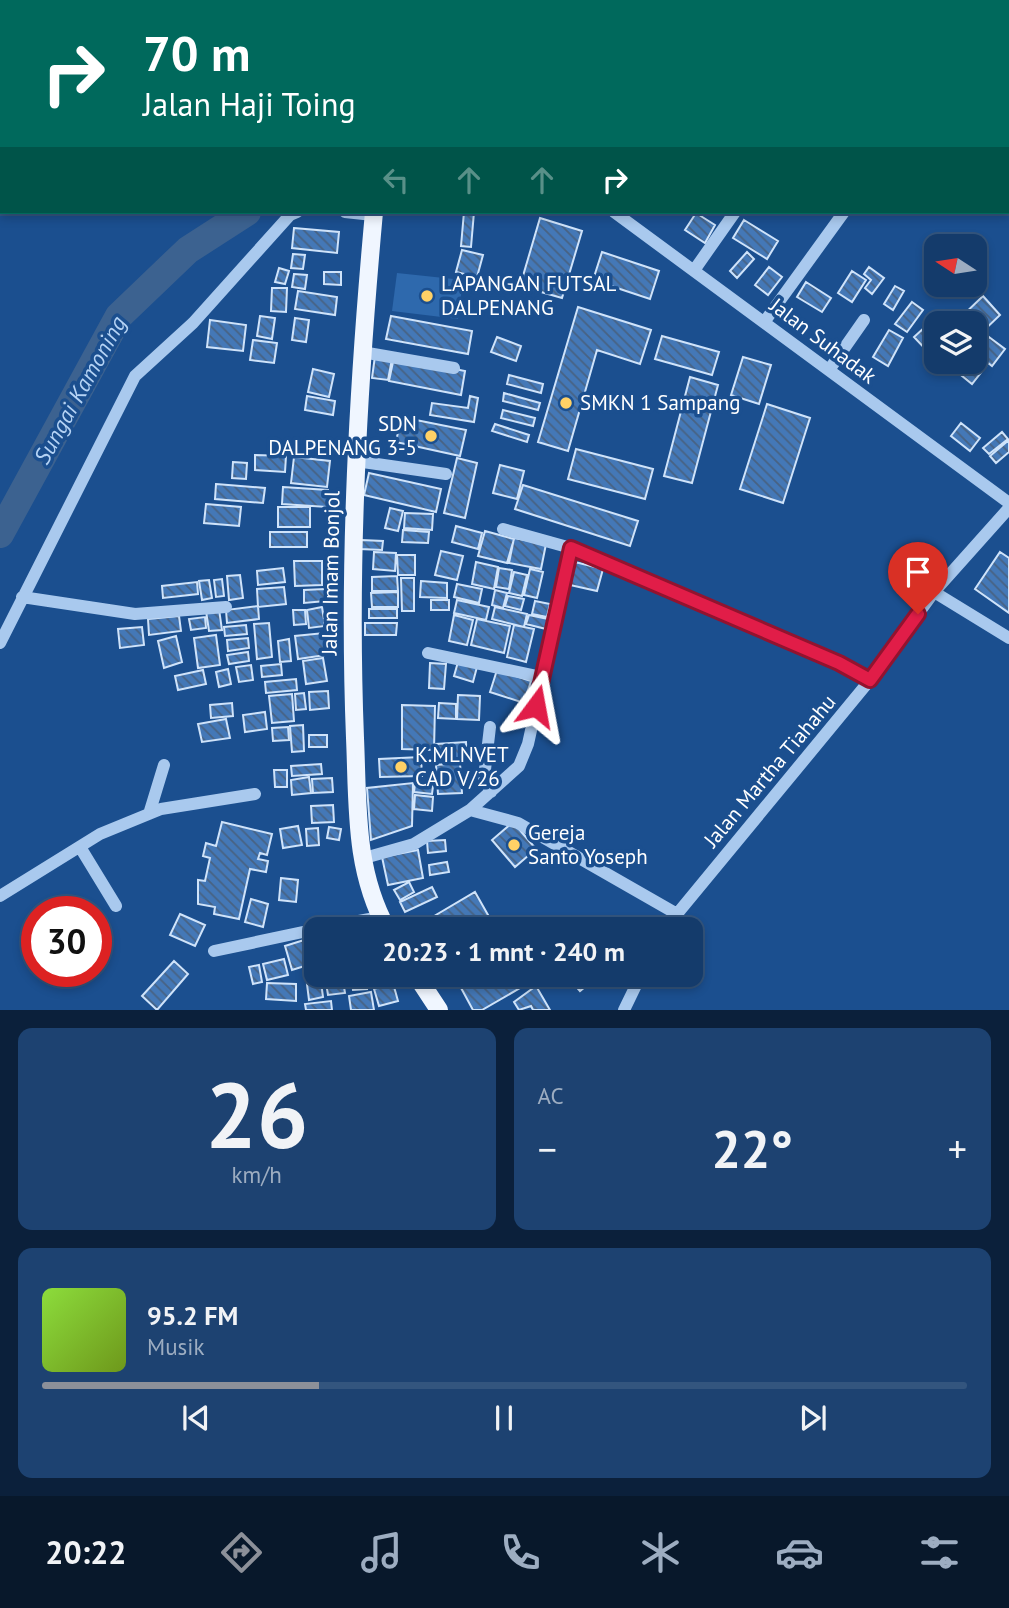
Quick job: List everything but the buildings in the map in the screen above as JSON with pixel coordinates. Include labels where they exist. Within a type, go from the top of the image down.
[{"type":"main road","name":"Jalan Imam Bonjol","points":[[373,214],[362,352],[351,561],[361,859],[382,917]]},
{"type":"main road","points":[[424,987],[439,1010]]},
{"type":"street","points":[[0,643],[135,376],[193,323],[292,214]]},
{"type":"street","name":"Jalan Suhadak","points":[[617,214],[1009,503]]},
{"type":"street","points":[[695,269],[734,214]]},
{"type":"street","points":[[765,321],[843,214]]},
{"type":"street","points":[[829,370],[864,320]]},
{"type":"street","points":[[362,352],[454,368]]},
{"type":"street","points":[[356,461],[446,474]]},
{"type":"street","name":"Jalan Martha Tiahahu","points":[[675,917],[870,680],[934,592],[1009,508]]},
{"type":"street","points":[[503,529],[571,548],[839,663],[870,680]]},
{"type":"street","points":[[361,859],[414,844],[470,810],[519,766],[527,744],[571,548]]},
{"type":"street","points":[[934,592],[1009,638]]},
{"type":"street","points":[[22,597],[135,614],[226,607]]},
{"type":"street","points":[[428,653],[542,677]]},
{"type":"street","points":[[490,727],[484,778],[491,792]]},
{"type":"street","points":[[149,814],[164,765]]},
{"type":"street","points":[[0,897],[80,846],[161,809],[255,794]]},
{"type":"street","points":[[470,810],[518,823],[677,914]]},
{"type":"street","points":[[80,846],[116,906]]},
{"type":"street","points":[[214,951],[304,932]]},
{"type":"street","points":[[624,1010],[635,987]]},
{"type":"shaded area","name":"LAPANGAN FUTSAL DALPENANG","points":[[397,273],[463,280],[458,319],[392,311]]},
{"type":"waterway","name":"Sungai Kamoning","points":[[0,534],[119,316],[188,250],[244,214]]},
{"type":"place","name":"LAPANGAN FUTSAL DALPENANG","points":[[427,296]]},
{"type":"place","name":"SMKN 1 Sampang","points":[[566,403]]},
{"type":"place","name":"SDN DALPENANG 3-5","points":[[431,436]]},
{"type":"place","name":"K.MLNVET CAD V/26","points":[[401,767]]},
{"type":"place","name":"Gereja Santo Yoseph","points":[[514,845]]},
{"type":"route","points":[[536,706],[571,548],[635,578],[839,663],[870,680],[918,614]]}]
